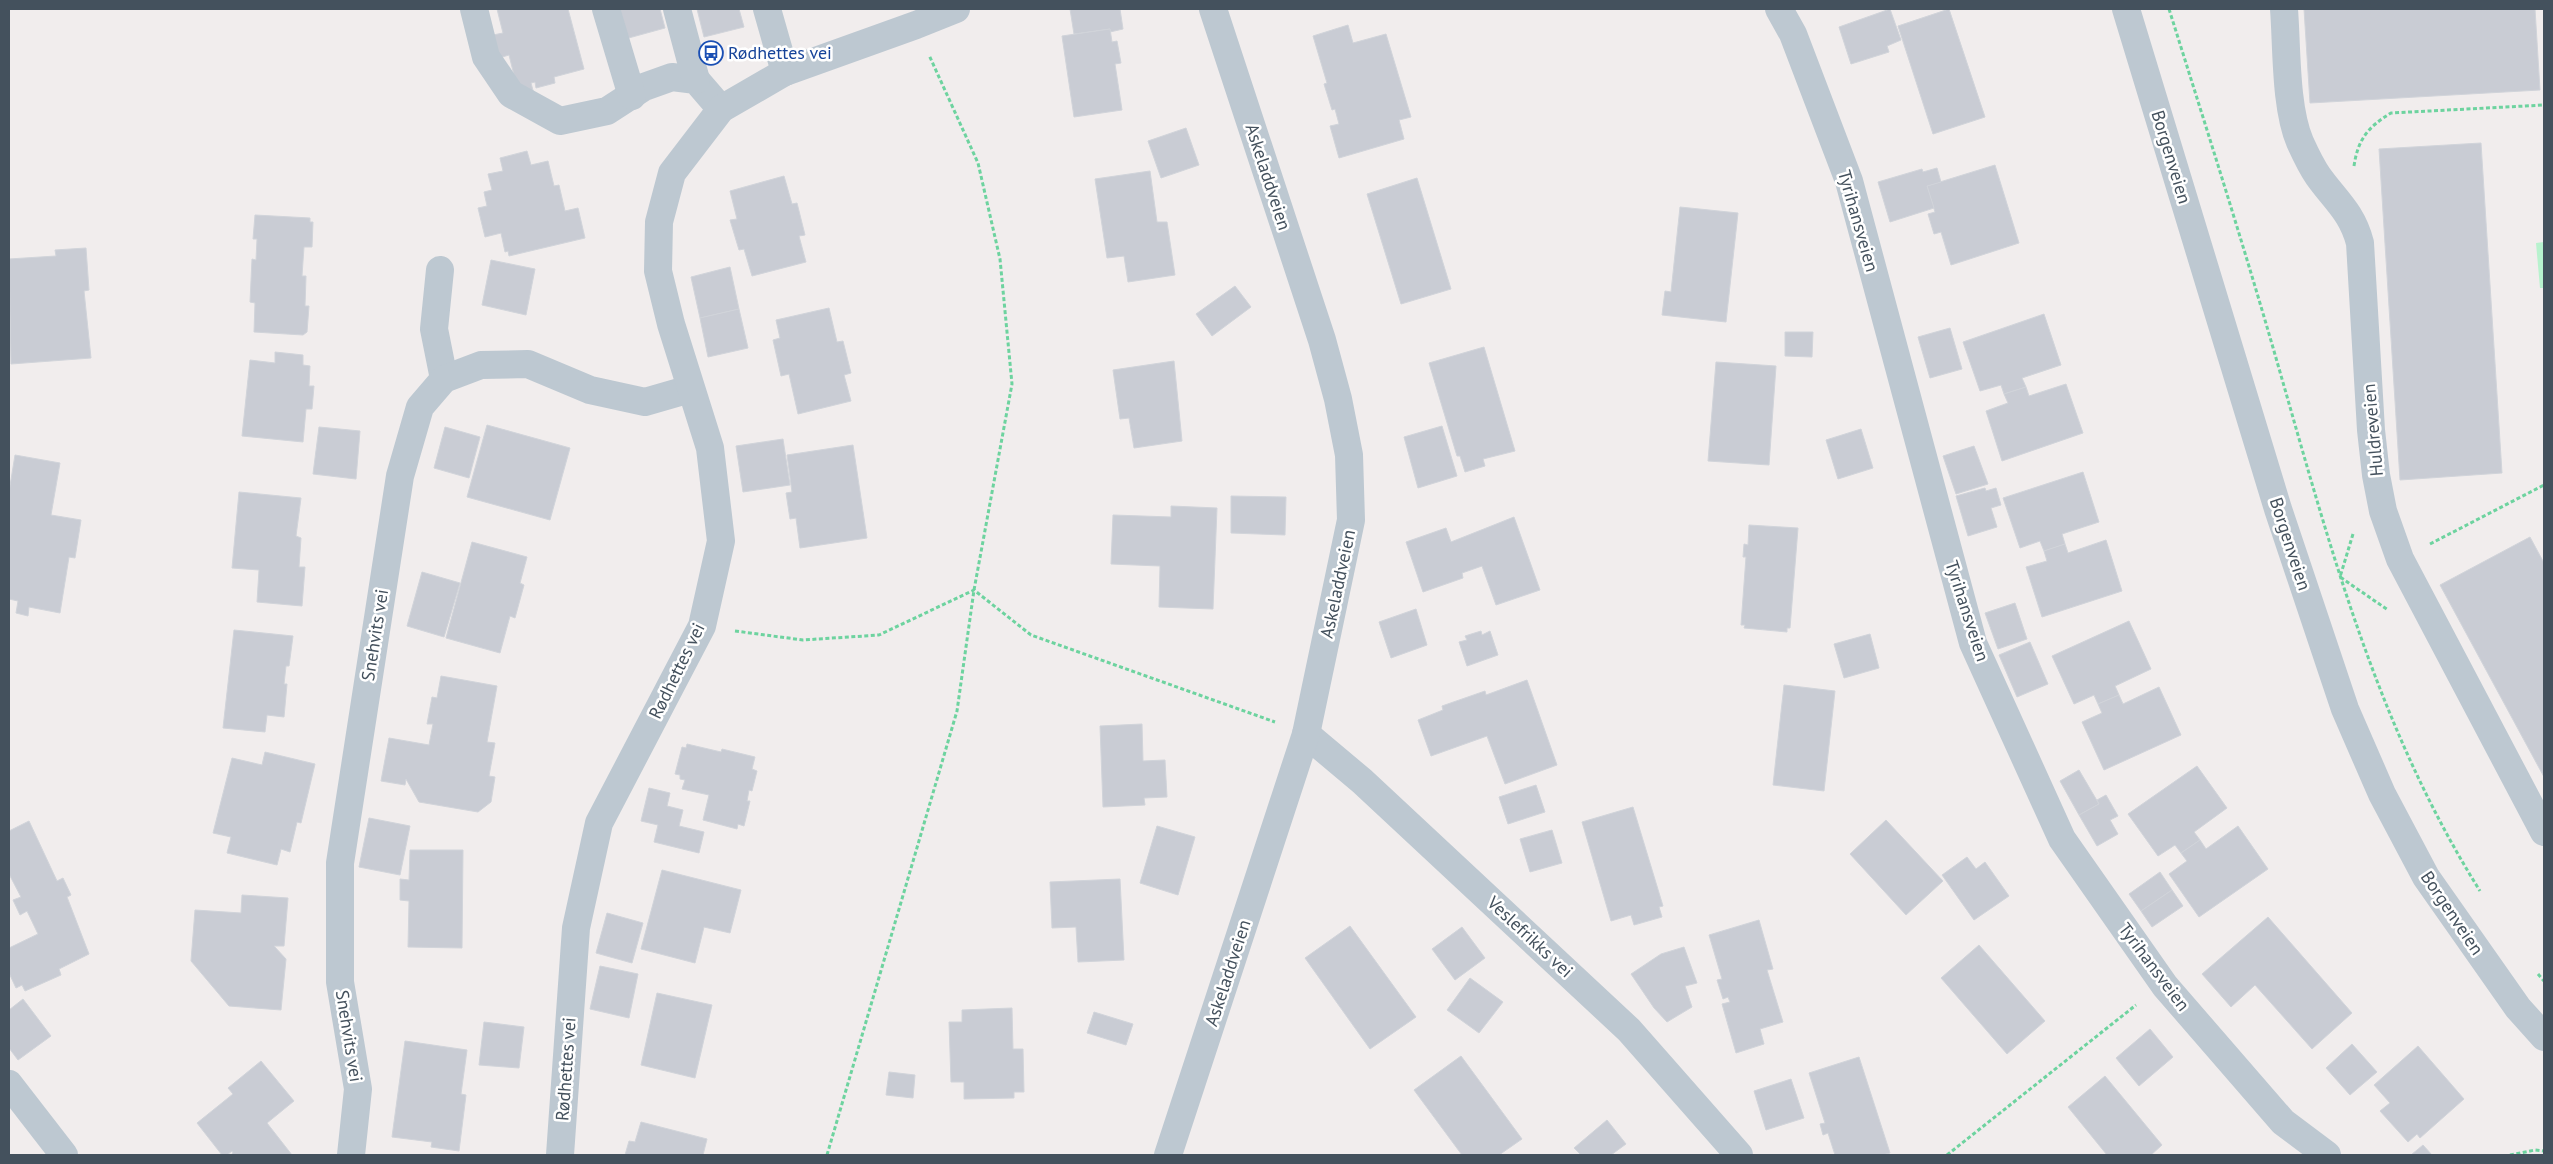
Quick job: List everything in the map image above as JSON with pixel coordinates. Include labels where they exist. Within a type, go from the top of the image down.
[{"type":"street","points":[[474,9],[486,57],[511,94],[560,122],[608,111],[644,87],[672,77],[696,80]]},
{"type":"street","points":[[606,9],[632,96]]},
{"type":"street","points":[[677,9],[696,80],[721,109]]},
{"type":"street","points":[[767,9],[785,72]]},
{"type":"street","name":"Rødhettes vei","points":[[560,1155],[576,928],[599,824],[702,626],[720,541],[710,448],[690,389],[658,271],[659,222],[672,173],[721,109],[785,72],[916,26],[956,9]]},
{"type":"street","name":"Askeladdveien","points":[[1168,1155],[1306,734],[1351,520],[1349,454],[1338,400],[1322,340],[1214,9]]},
{"type":"street","name":"Tyrihansveien","points":[[1779,9],[1793,34],[1849,181],[1973,643],[2062,839],[2165,986],[2283,1122],[2327,1155]]},
{"type":"street","name":"Borgenveien","points":[[2126,9],[2278,509],[2345,709],[2382,794],[2426,877],[2518,1008],[2544,1037]]},
{"type":"street","name":"Huldreveien","points":[[2284,9],[2291,109],[2299,140],[2317,175],[2356,225],[2360,243],[2370,430],[2383,511],[2400,559],[2544,832]]},
{"type":"street","points":[[440,270],[434,329],[444,379]]},
{"type":"street","name":"Snehvits vei","points":[[352,1155],[358,1089],[340,982],[340,863],[400,476],[420,407],[444,379],[481,365],[528,364],[590,390],[645,402],[690,389]]},
{"type":"street","name":"Veslefrikks vei","points":[[1306,734],[1362,781],[1629,1030],[1739,1155]]},
{"type":"street","points":[[9,1084],[64,1155]]},
{"type":"path","points":[[2169,9],[2267,325],[2340,578],[2372,671],[2394,728],[2428,800],[2482,894]]},
{"type":"path","points":[[827,1155],[957,711],[974,590],[1012,384],[1001,269],[978,163],[916,26]]},
{"type":"path","points":[[2349,214],[2356,152],[2371,125],[2391,113],[2544,105]]},
{"type":"path","points":[[2400,559],[2544,485]]},
{"type":"path","points":[[974,590],[1031,635],[1306,734]]},
{"type":"path","points":[[702,626],[803,640],[879,635],[974,590]]},
{"type":"path","points":[[2538,972],[2544,980]]},
{"type":"path","points":[[1947,1155],[2137,1004],[2165,986]]},
{"type":"path","points":[[2510,1155],[2535,1150],[2544,1151]]},
{"type":"green space","points":[[2544,242],[2544,288],[2540,288],[2536,243]]},
{"type":"building","points":[[497,9],[568,9],[584,69],[554,77],[555,83],[536,88],[535,82],[531,83],[534,94],[517,87],[509,55],[499,58],[493,35],[503,33]]},
{"type":"building","points":[[617,9],[660,9],[665,28],[625,39]]},
{"type":"building","points":[[697,9],[739,9],[744,27],[704,37]]},
{"type":"building","points":[[1070,9],[1120,9],[1123,29],[1110,32],[1110,29],[1074,34]]},
{"type":"building","points":[[1890,9],[1901,40],[1887,46],[1889,52],[1851,64],[1839,27]]},
{"type":"building","points":[[1949,9],[1985,117],[1933,134],[1898,26]]},
{"type":"building","points":[[2304,9],[2535,9],[2540,90],[2310,103]]},
{"type":"building","points":[[1348,25],[1353,43],[1386,34],[1411,117],[1399,120],[1404,139],[1339,158],[1330,126],[1339,124],[1335,109],[1332,110],[1324,84],[1327,83],[1313,36]]},
{"type":"building","points":[[1110,29],[1112,42],[1117,41],[1121,63],[1115,64],[1122,110],[1074,117],[1062,36]]},
{"type":"building","points":[[1186,128],[1199,165],[1161,178],[1148,141]]},
{"type":"building","points":[[2481,143],[2502,473],[2400,480],[2379,149]]},
{"type":"building","points":[[527,151],[531,165],[548,161],[554,186],[559,185],[565,211],[578,208],[585,238],[509,256],[508,251],[505,252],[501,233],[485,237],[478,208],[487,206],[484,192],[492,190],[488,174],[503,171],[500,158]]},
{"type":"building","points":[[1995,165],[2019,243],[1951,265],[1941,232],[1934,234],[1928,214],[1935,212],[1927,186]]},
{"type":"building","points":[[1937,168],[1941,182],[1927,186],[1934,208],[1890,222],[1878,182],[1922,169],[1923,172]]},
{"type":"building","points":[[1150,171],[1157,222],[1167,222],[1175,275],[1128,282],[1124,256],[1107,258],[1095,179]]},
{"type":"building","points":[[784,176],[792,204],[797,203],[805,235],[799,236],[806,262],[752,276],[744,249],[739,250],[730,220],[737,219],[730,191]]},
{"type":"building","points":[[1417,178],[1451,289],[1401,304],[1367,194]]},
{"type":"building","points":[[1680,207],[1738,213],[1726,322],[1662,315],[1665,291],[1671,292]]},
{"type":"building","points":[[255,215],[310,218],[310,222],[313,222],[312,247],[304,247],[302,276],[306,276],[305,306],[309,306],[307,332],[303,335],[254,332],[255,303],[250,302],[252,259],[256,260],[257,239],[253,239]]},
{"type":"building","points":[[86,248],[89,290],[84,291],[91,358],[11,364],[9,259],[56,256],[55,250]]},
{"type":"building","points":[[491,260],[535,269],[526,315],[482,305]]},
{"type":"building","points":[[730,267],[739,309],[700,318],[691,277]]},
{"type":"building","points":[[1235,286],[1251,307],[1212,336],[1196,314]]},
{"type":"building","points":[[829,308],[837,342],[843,341],[851,373],[844,375],[851,401],[798,414],[789,374],[781,376],[773,340],[780,338],[776,320]]},
{"type":"building","points":[[739,309],[748,348],[708,357],[700,318]]},
{"type":"building","points":[[2044,314],[2061,365],[2022,378],[2026,387],[2004,394],[2001,385],[1980,391],[1963,342]]},
{"type":"building","points":[[1950,328],[1962,369],[1930,378],[1918,337]]},
{"type":"building","points":[[1785,332],[1813,332],[1812,357],[1785,356]]},
{"type":"building","points":[[1484,347],[1515,451],[1483,459],[1485,466],[1465,472],[1460,456],[1457,456],[1429,363]]},
{"type":"building","points":[[275,352],[303,355],[303,365],[310,366],[309,386],[314,386],[312,409],[306,409],[303,442],[242,436],[250,360],[275,363]]},
{"type":"building","points":[[1174,361],[1182,441],[1134,448],[1129,418],[1120,419],[1113,370]]},
{"type":"building","points":[[1716,362],[1776,366],[1769,465],[1708,461]]},
{"type":"building","points":[[2066,384],[2083,433],[2002,461],[1986,411],[2008,403],[2004,394],[2026,387],[2029,396]]},
{"type":"building","points":[[487,425],[570,448],[550,520],[467,497]]},
{"type":"building","points":[[1442,426],[1457,476],[1418,488],[1404,437]]},
{"type":"building","points":[[319,427],[360,431],[356,479],[313,474]]},
{"type":"building","points":[[445,427],[480,437],[469,478],[434,468]]},
{"type":"building","points":[[1861,429],[1873,468],[1838,479],[1826,440]]},
{"type":"building","points":[[783,439],[790,485],[743,492],[736,446]]},
{"type":"building","points":[[853,445],[867,538],[800,548],[796,518],[790,519],[786,493],[792,492],[787,455]]},
{"type":"building","points":[[1974,446],[1988,484],[1956,494],[1943,456]]},
{"type":"building","points":[[15,455],[60,463],[51,515],[81,520],[75,558],[69,557],[60,613],[29,607],[28,616],[16,613],[18,601],[9,599],[9,492]]},
{"type":"building","points":[[2083,472],[2099,522],[2062,534],[2065,544],[2044,551],[2040,541],[2020,548],[2003,498]]},
{"type":"building","points":[[1985,488],[1986,491],[1996,488],[2001,505],[1991,508],[1997,527],[1968,536],[1956,496]]},
{"type":"building","points":[[239,492],[301,498],[296,536],[301,538],[299,567],[305,567],[302,606],[257,602],[259,570],[232,568]]},
{"type":"building","points":[[1231,496],[1286,497],[1285,535],[1231,533]]},
{"type":"building","points":[[1171,506],[1217,508],[1213,609],[1159,607],[1160,566],[1111,564],[1113,515],[1171,517]]},
{"type":"building","points":[[1514,517],[1540,590],[1496,605],[1482,566],[1462,573],[1463,578],[1423,592],[1406,542],[1446,528],[1451,542]]},
{"type":"building","points":[[1749,525],[1798,528],[1790,628],[1787,628],[1787,632],[1744,628],[1745,625],[1741,625],[1746,557],[1743,557],[1744,544],[1748,545]]},
{"type":"building","points":[[2530,537],[2544,563],[2544,777],[2440,585]]},
{"type":"building","points":[[2106,540],[2122,591],[2042,617],[2026,567],[2047,561],[2044,551],[2065,544],[2068,553]]},
{"type":"building","points":[[472,542],[527,557],[520,583],[524,585],[515,618],[510,616],[500,653],[446,638]]},
{"type":"building","points":[[422,572],[460,583],[444,637],[407,626]]},
{"type":"building","points":[[2015,603],[2027,639],[1998,649],[1985,613]]},
{"type":"building","points":[[1416,609],[1427,645],[1391,658],[1379,622]]},
{"type":"building","points":[[2129,621],[2151,669],[2115,686],[2119,695],[2098,704],[2094,695],[2074,704],[2052,656]]},
{"type":"building","points":[[234,630],[293,636],[289,666],[286,666],[284,684],[287,684],[284,717],[267,715],[265,732],[223,728]]},
{"type":"building","points":[[1481,631],[1482,635],[1490,631],[1498,655],[1467,666],[1459,642],[1467,640],[1465,636]]},
{"type":"building","points":[[1870,634],[1879,668],[1844,678],[1834,644]]},
{"type":"building","points":[[2030,642],[2048,684],[2017,697],[1999,655]]},
{"type":"building","points":[[441,676],[497,686],[487,742],[495,743],[489,776],[495,777],[491,802],[478,812],[419,802],[406,779],[405,785],[381,781],[389,738],[429,745],[433,724],[427,724],[432,697],[437,698]]},
{"type":"building","points":[[1527,680],[1557,765],[1505,784],[1487,736],[1431,756],[1418,720],[1443,710],[1442,706],[1485,691],[1486,695]]},
{"type":"building","points":[[1784,685],[1835,691],[1824,791],[1773,785]]},
{"type":"building","points":[[2159,687],[2181,735],[2104,770],[2082,722],[2102,713],[2098,704],[2119,695],[2123,704]]},
{"type":"building","points":[[1142,724],[1143,761],[1165,760],[1167,797],[1144,798],[1145,805],[1103,807],[1100,726]]},
{"type":"building","points":[[687,744],[721,752],[722,749],[755,757],[752,769],[757,771],[752,791],[749,790],[747,801],[750,801],[744,826],[738,824],[737,829],[703,820],[709,795],[682,789],[685,780],[680,779],[680,775],[675,774],[682,747],[686,748]]},
{"type":"building","points":[[265,752],[315,764],[301,823],[297,822],[290,852],[281,849],[277,865],[227,853],[231,837],[213,833],[232,758],[262,765]]},
{"type":"building","points":[[2197,766],[2227,808],[2194,832],[2200,840],[2181,853],[2175,845],[2158,856],[2128,814]]},
{"type":"building","points":[[2079,770],[2099,804],[2079,815],[2060,781]]},
{"type":"building","points":[[1536,785],[1545,812],[1508,824],[1499,797]]},
{"type":"building","points":[[649,788],[670,793],[667,806],[683,810],[679,826],[704,832],[699,853],[654,842],[658,825],[641,821]]},
{"type":"building","points":[[2106,795],[2118,816],[2110,820],[2118,834],[2097,846],[2079,815],[2099,804],[2097,800]]},
{"type":"building","points":[[1633,807],[1663,906],[1659,907],[1662,917],[1634,925],[1631,915],[1611,921],[1582,822]]},
{"type":"building","points":[[369,818],[410,826],[400,875],[359,867]]},
{"type":"building","points":[[1886,820],[1943,881],[1906,915],[1850,854]]},
{"type":"building","points":[[29,821],[57,881],[63,878],[71,895],[67,897],[89,954],[59,969],[61,975],[25,991],[22,985],[16,988],[9,973],[9,948],[38,934],[27,911],[20,915],[13,900],[21,897],[9,874],[9,831]]},
{"type":"building","points":[[1157,826],[1195,837],[1178,895],[1140,883]]},
{"type":"building","points":[[2238,826],[2268,869],[2199,917],[2169,874],[2187,861],[2181,853],[2200,840],[2206,849]]},
{"type":"building","points":[[1552,830],[1562,863],[1530,872],[1520,839]]},
{"type":"building","points":[[410,850],[463,850],[462,948],[408,947],[409,901],[400,900],[400,879],[409,880]]},
{"type":"building","points":[[1967,857],[1976,869],[1985,862],[2009,896],[1974,920],[1942,875]]},
{"type":"building","points":[[662,870],[741,890],[730,933],[704,927],[695,963],[641,949]]},
{"type":"building","points":[[2160,872],[2172,890],[2141,911],[2129,894]]},
{"type":"building","points":[[1120,879],[1124,960],[1078,962],[1076,927],[1052,928],[1050,882]]},
{"type":"building","points":[[2172,890],[2183,906],[2152,927],[2141,911]]},
{"type":"building","points":[[242,895],[288,898],[284,946],[274,946],[286,959],[281,1010],[229,1006],[191,961],[195,910],[241,913]]},
{"type":"building","points":[[607,913],[643,923],[632,963],[596,953]]},
{"type":"building","points":[[2268,917],[2352,1013],[2312,1049],[2255,985],[2231,1007],[2202,974]]},
{"type":"building","points":[[1759,920],[1773,969],[1767,970],[1783,1022],[1760,1029],[1764,1044],[1736,1053],[1722,1004],[1730,1002],[1728,997],[1723,999],[1717,980],[1722,979],[1709,935]]},
{"type":"building","points":[[1350,926],[1416,1017],[1370,1049],[1305,958]]},
{"type":"building","points":[[1462,927],[1485,958],[1455,980],[1432,949]]},
{"type":"building","points":[[1979,945],[2045,1021],[2007,1054],[1941,978]]},
{"type":"building","points":[[1684,947],[1697,983],[1685,986],[1692,1007],[1667,1022],[1654,1008],[1631,974],[1661,954]]},
{"type":"building","points":[[600,966],[638,974],[629,1018],[590,1009]]},
{"type":"building","points":[[1470,978],[1503,1002],[1479,1033],[1447,1010]]},
{"type":"building","points":[[657,993],[712,1005],[695,1078],[641,1065]]},
{"type":"building","points":[[23,999],[51,1036],[18,1060],[9,1048],[9,1010]]},
{"type":"building","points":[[1012,1008],[1013,1049],[1023,1049],[1024,1092],[1014,1092],[1014,1098],[964,1099],[964,1082],[951,1082],[949,1022],[962,1022],[962,1010]]},
{"type":"building","points":[[1094,1012],[1133,1024],[1126,1045],[1087,1033]]},
{"type":"building","points":[[484,1022],[524,1027],[519,1068],[479,1065]]},
{"type":"building","points":[[2150,1029],[2173,1057],[2139,1086],[2116,1058]]},
{"type":"building","points":[[405,1041],[467,1050],[461,1094],[466,1095],[459,1151],[431,1147],[432,1142],[392,1137]]},
{"type":"building","points":[[2352,1044],[2377,1072],[2350,1095],[2326,1068]]},
{"type":"building","points":[[2418,1046],[2464,1099],[2420,1138],[2417,1134],[2408,1142],[2380,1111],[2390,1103],[2374,1085]]},
{"type":"building","points":[[1461,1056],[1522,1139],[1499,1155],[1462,1155],[1414,1090]]},
{"type":"building","points":[[1859,1057],[1890,1153],[1882,1155],[1835,1155],[1828,1133],[1823,1135],[1820,1124],[1825,1123],[1809,1073]]},
{"type":"building","points":[[261,1061],[294,1101],[267,1123],[292,1155],[231,1155],[232,1151],[227,1155],[222,1155],[197,1123],[233,1094],[228,1088]]},
{"type":"building","points":[[889,1072],[915,1075],[913,1098],[886,1095]]},
{"type":"building","points":[[2105,1076],[2162,1145],[2151,1155],[2107,1155],[2068,1107]]},
{"type":"building","points":[[1791,1079],[1804,1118],[1766,1130],[1754,1091]]},
{"type":"building","points":[[1607,1120],[1626,1144],[1611,1155],[1581,1155],[1574,1148]]},
{"type":"building","points":[[641,1122],[707,1139],[703,1155],[625,1155],[629,1141],[635,1142]]},
{"type":"building","points":[[2423,1145],[2432,1155],[2411,1155]]},
{"type":"place","name":"Rødhettes vei","points":[[711,53]]}]
